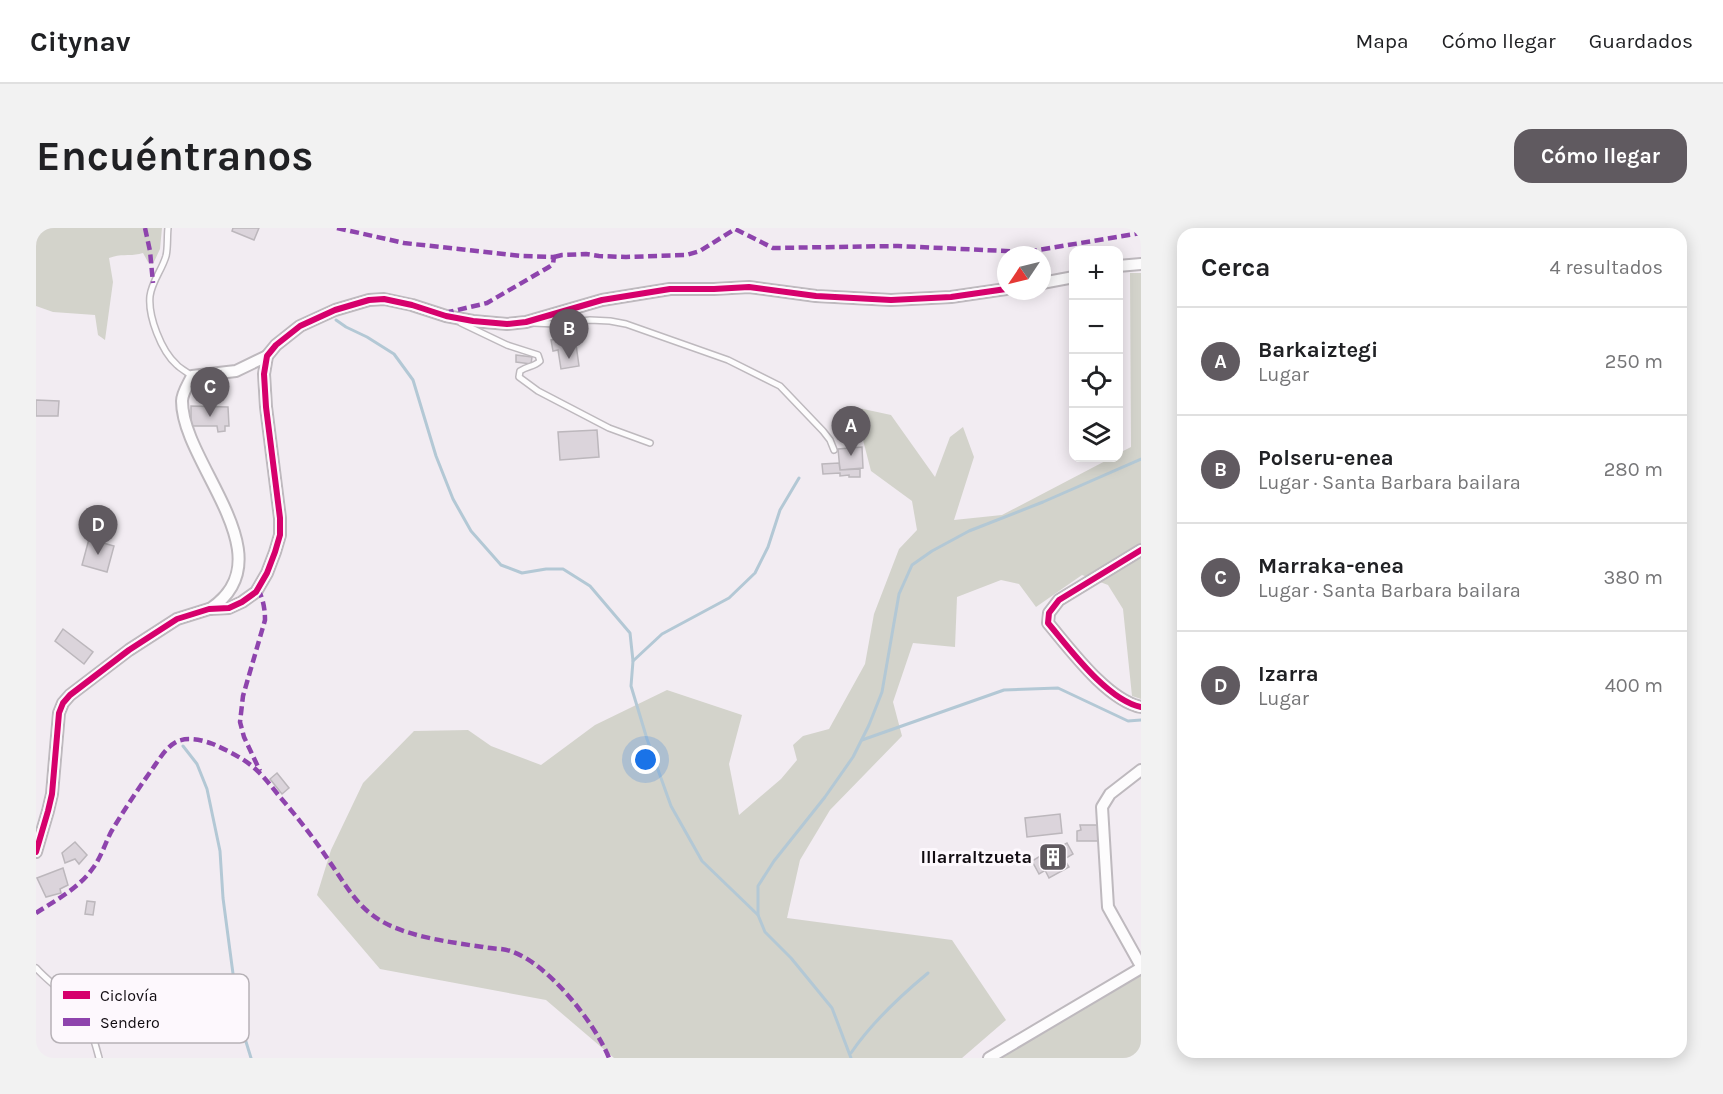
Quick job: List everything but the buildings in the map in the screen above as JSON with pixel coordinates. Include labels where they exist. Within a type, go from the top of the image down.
[{"type":"street","points":[[1123,266],[1141,264]]},
{"type":"street","points":[[1051,282],[1069,278]]},
{"type":"street","points":[[209,609],[222,600],[232,584],[237,567],[237,543],[228,517],[190,437],[184,421],[182,399],[192,376],[236,370],[267,356],[276,345],[300,326],[335,310],[369,300],[384,299],[446,316],[507,324],[526,322],[602,300],[670,289],[749,287],[816,296],[891,300],[951,297],[997,290]]},
{"type":"street","points":[[36,852],[52,794],[59,713],[63,703],[80,687],[177,620],[193,613],[229,608],[242,602],[256,592],[267,573],[280,536],[280,518],[266,407],[264,374],[267,356]]},
{"type":"street","points":[[1141,550],[1059,600],[1048,613],[1048,623],[1087,669],[1119,697],[1132,705],[1141,707]]},
{"type":"street","points":[[989,1058],[1141,967],[1108,907],[1102,807],[1110,794],[1141,770]]},
{"type":"lane","points":[[168,228],[166,256],[153,283],[150,297],[151,313],[158,336],[168,355],[192,376]]},
{"type":"lane","points":[[446,316],[507,345],[538,355],[540,361],[535,366],[520,371],[519,377],[526,383],[609,428],[650,443]]},
{"type":"lane","points":[[526,322],[540,324],[590,320],[626,324],[728,360],[780,386],[823,431],[834,450]]},
{"type":"lane","points":[[36,968],[51,984]]},
{"type":"lane","points":[[94,1043],[99,1058]]},
{"type":"shaded area","points":[[36,228],[162,228],[160,249],[153,264],[148,262],[143,253],[109,258],[113,282],[105,340],[98,335],[95,315],[53,312],[36,306]]},
{"type":"shaded area","points":[[1130,273],[1141,273],[1141,699],[1132,696],[1123,609],[1108,585],[1082,575],[1036,607],[1019,584],[1001,580],[957,597],[955,647],[913,643],[893,702],[902,736],[830,810],[800,860],[787,918],[952,940],[1006,1020],[962,1058],[614,1058],[546,1000],[380,969],[317,895],[331,850],[363,783],[414,731],[468,730],[491,746],[541,765],[595,725],[667,690],[742,715],[729,764],[739,815],[781,779],[797,760],[793,745],[803,736],[829,729],[865,664],[874,614],[899,549],[917,530],[912,501],[871,471],[863,440],[838,434],[854,407],[891,415],[935,477],[950,437],[963,427],[974,457],[954,520],[1002,515],[1103,462],[1123,462],[1123,451],[1131,447]]},
{"type":"shaded area","points":[[1141,968],[1141,1058],[1002,1058]]},
{"type":"waterway","points":[[336,320],[394,354],[413,380],[436,456],[453,499],[471,531],[501,565],[522,573],[563,569],[590,586],[630,633],[633,661]]},
{"type":"waterway","points":[[851,1058],[832,1008],[791,958],[765,932],[758,915],[758,886],[774,861],[825,797],[853,757],[869,725],[882,692],[899,594],[912,565],[969,531],[1043,502],[1141,459]]},
{"type":"waterway","points":[[758,915],[702,861],[671,806],[631,686],[633,661],[662,634],[729,598],[755,573],[768,547],[780,510],[799,478]]},
{"type":"waterway","points":[[862,740],[1004,690],[1058,688],[1128,721],[1141,720]]},
{"type":"waterway","points":[[183,746],[197,764],[207,789],[220,851],[223,898],[233,974]]},
{"type":"waterway","points":[[851,1053],[886,1010],[928,973]]},
{"type":"waterway","points":[[246,1043],[251,1058]]},
{"type":"marked path","points":[[145,228],[153,283]]},
{"type":"marked path","points":[[337,228],[404,243],[521,256],[554,257],[553,264],[549,267],[487,303],[449,312]]},
{"type":"marked path","points":[[554,257],[586,254],[626,257],[686,255],[700,251],[735,229],[773,248],[898,246],[1026,252],[1141,233]]},
{"type":"marked path","points":[[258,589],[265,611],[265,620],[243,696],[240,722],[244,737],[260,771]]},
{"type":"marked path","points":[[36,913],[81,882],[93,868],[111,832],[167,749],[182,740],[204,741],[238,757],[260,773],[293,812],[353,896],[371,914],[382,922],[409,933],[507,950],[524,957],[554,980],[568,996],[593,1028],[609,1058]]},
{"type":"cycle path","points":[[36,852],[52,794],[59,713],[63,703],[70,695],[129,650],[177,619],[209,609],[229,608],[242,602],[256,592],[267,573],[280,535],[280,518],[264,374],[267,356],[276,345],[300,326],[335,310],[369,300],[384,299],[446,316],[507,324],[526,322],[602,300],[670,289],[749,287],[816,296],[891,300],[951,297],[997,290]]},
{"type":"cycle path","points":[[1141,550],[1059,600],[1049,613],[1048,623],[1102,684],[1115,695],[1141,707]]},
{"type":"place","name":"Polseru-enea","points":[[569,359]]},
{"type":"place","name":"Marraka-enea","points":[[210,417]]},
{"type":"place","name":"Barkaiztegi","points":[[851,456]]},
{"type":"place","name":"Izarra","points":[[98,555]]},
{"type":"place","name":"Illarraltzueta","points":[[1053,857]]}]
